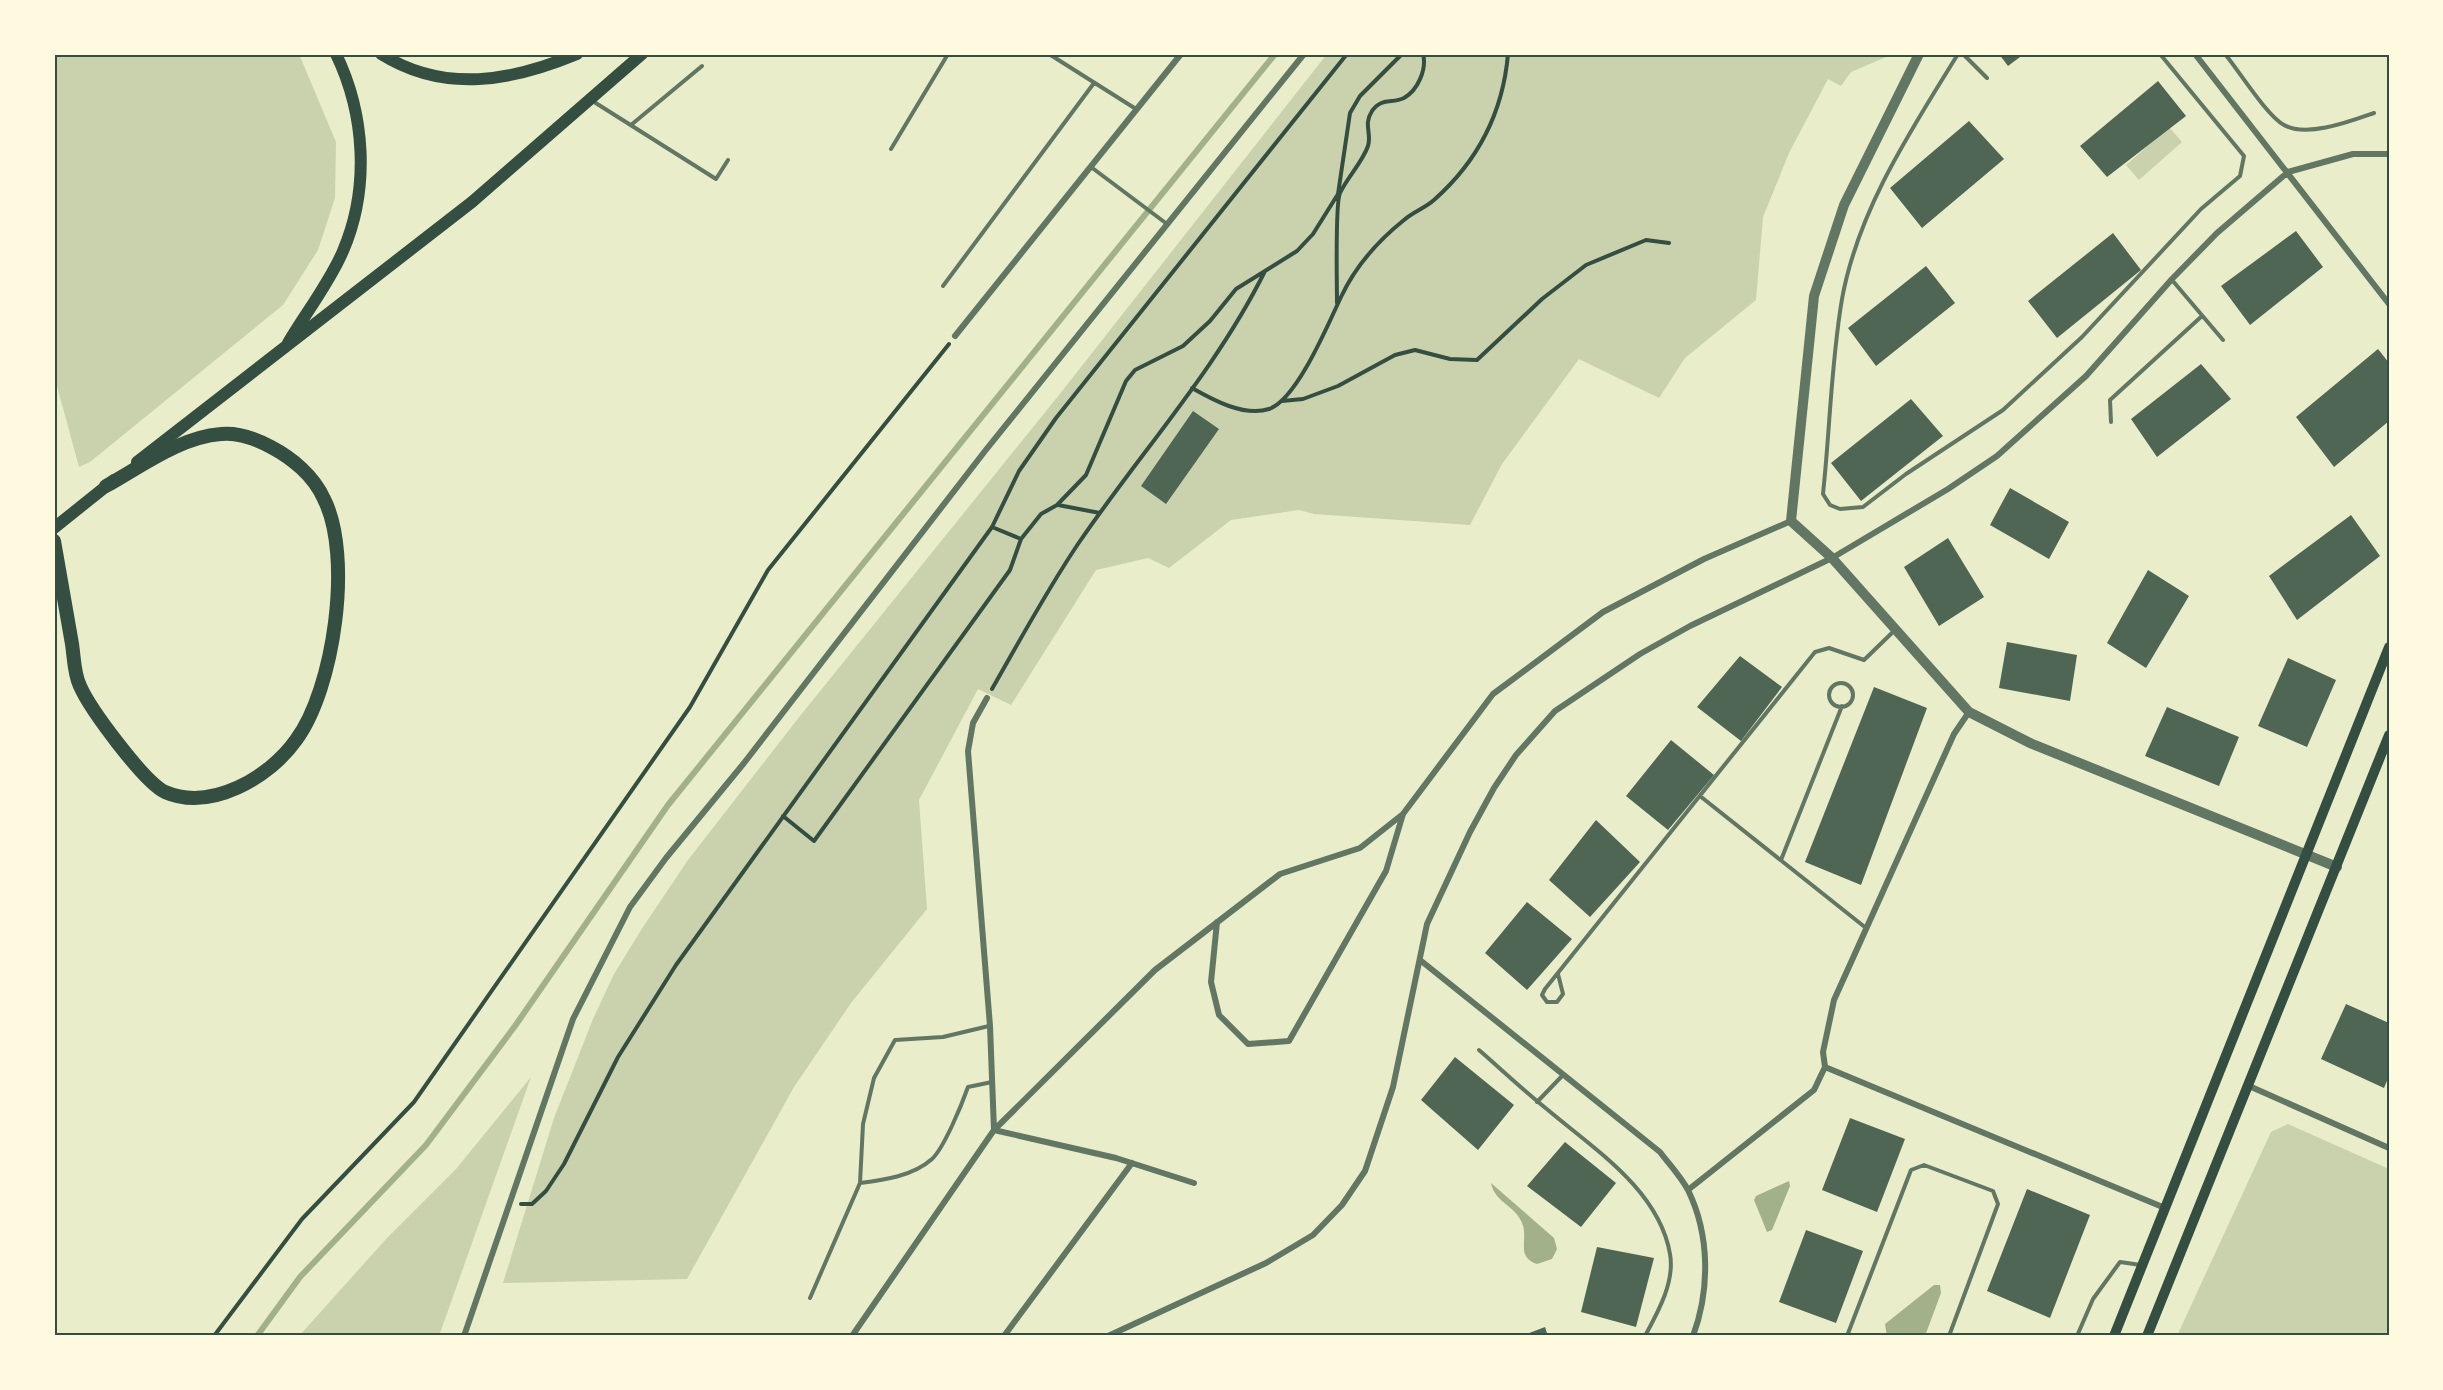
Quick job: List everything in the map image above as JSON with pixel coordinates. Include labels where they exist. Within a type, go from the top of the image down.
[{"type":"highway","points":[[54,542],[79,685],[110,732],[143,772],[162,791],[183,798],[210,796],[269,771],[297,740],[310,714],[324,673],[339,591],[338,543],[325,499],[306,472],[281,452],[254,438],[224,433],[191,439],[106,486]]},
{"type":"main road","points":[[284,349],[343,252],[356,205],[362,156],[350,83],[336,54]]},
{"type":"main road","points":[[381,54],[429,75],[488,80],[543,68],[577,54]]},
{"type":"main road","points":[[54,528],[472,202],[642,54]]},
{"type":"main road","points":[[2114,1336],[2389,647]]},
{"type":"main road","points":[[2147,1336],[2389,735]]},
{"type":"street","points":[[955,336],[1181,54]]},
{"type":"street","points":[[464,1336],[573,1019],[630,907],[977,460],[1304,54]]},
{"type":"street","points":[[1791,521],[1814,296],[1844,205],[1919,54]]},
{"type":"street","points":[[2195,54],[2389,304]]},
{"type":"street","points":[[1108,1336],[1266,1263],[1313,1235],[1342,1205],[1365,1171],[1394,1087],[1427,924],[1470,832],[1494,788],[1516,755],[1556,711],[1640,654],[1690,626],[1832,558],[1948,489],[1997,456],[2086,376],[2172,279],[2217,233],[2288,172],[2353,154],[2389,154]]},
{"type":"street","points":[[1791,521],[1832,558],[1969,712],[2030,743],[2337,867]]},
{"type":"street","points":[[852,1336],[994,1130],[1155,970],[1280,874],[1360,848],[1403,814],[1493,694],[1603,612],[1704,559],[1791,521]]},
{"type":"street","points":[[987,698],[973,723],[968,751],[990,1026],[994,1130]]},
{"type":"street","points":[[1688,1190],[1814,1090],[1824,1067],[1823,1052],[1834,1000],[1954,734],[1969,712]]},
{"type":"street","points":[[1217,922],[1211,982],[1219,1015],[1248,1044],[1289,1041],[1386,872],[1403,814]]},
{"type":"street","points":[[1420,960],[1660,1152],[1688,1190],[1701,1230],[1706,1265],[1703,1300],[1693,1336]]},
{"type":"street","points":[[1824,1067],[2165,1208]]},
{"type":"street","points":[[2249,1086],[2389,1148]]},
{"type":"street","points":[[994,1130],[1132,1163],[1194,1183]]},
{"type":"street","points":[[1004,1336],[1132,1163]]},
{"type":"lane","points":[[891,149],[948,54]]},
{"type":"lane","points":[[1048,54],[1136,109]]},
{"type":"lane","points":[[1958,54],[1895,158],[1874,201],[1857,244],[1842,298],[1822,494],[1830,505],[1840,509],[1863,507],[1906,474],[2003,410],[2082,337],[2201,209],[2240,176],[2244,156],[2160,54]]},
{"type":"lane","points":[[1963,54],[1987,78]]},
{"type":"lane","points":[[2225,54],[2272,115],[2284,125],[2300,130],[2337,126],[2374,113]]},
{"type":"lane","points":[[631,125],[702,66]]},
{"type":"lane","points":[[943,286],[1094,83]]},
{"type":"lane","points":[[591,99],[716,179],[728,160]]},
{"type":"lane","points":[[1089,166],[1167,224]]},
{"type":"lane","points":[[2172,279],[2223,340]]},
{"type":"lane","points":[[2111,422],[2110,400],[2202,316]]},
{"type":"lane","points":[[1558,974],[1563,994],[1557,1002],[1547,1002],[1542,995],[1558,974],[1815,652],[1829,648],[1864,660],[1895,629]]},
{"type":"lane","points":[[1781,860],[1842,706],[1850,703],[1853,697],[1852,688],[1841,683],[1834,686],[1830,697],[1833,703],[1842,706]]},
{"type":"lane","points":[[1700,796],[1866,928]]},
{"type":"lane","points":[[810,1298],[860,1183],[862,1124],[874,1078],[895,1040],[943,1037],[990,1026]]},
{"type":"lane","points":[[1479,1050],[1622,1172],[1654,1212],[1670,1255],[1670,1264],[1662,1306],[1645,1336]]},
{"type":"lane","points":[[1538,1102],[1563,1074]]},
{"type":"lane","points":[[860,1183],[893,1179],[932,1159],[957,1115],[968,1088],[992,1082]]},
{"type":"lane","points":[[1847,1336],[1911,1170],[1924,1165],[1993,1191],[1998,1204],[1949,1336]]},
{"type":"lane","points":[[2078,1336],[2093,1299],[2120,1262],[2142,1265]]},
{"type":"path","points":[[509,1203],[532,1204],[546,1191],[587,1122],[618,1057],[676,965],[992,527],[1019,471],[1056,418],[1347,54]]},
{"type":"path","points":[[1337,305],[1338,194],[1350,113],[1360,96],[1402,54]]},
{"type":"path","points":[[783,816],[814,841],[1010,570],[1021,539],[1041,514],[1057,505],[1086,475],[1126,381],[1135,370],[1183,346],[1210,321],[1236,289],[1297,251],[1313,234],[1367,149],[1370,139],[1366,127],[1372,112],[1382,101],[1404,98],[1420,82],[1423,54]]},
{"type":"path","points":[[1281,402],[1306,367],[1332,320],[1346,286],[1376,246],[1405,219],[1433,201],[1460,173],[1478,149],[1495,118],[1506,81],[1508,54]]},
{"type":"path","points":[[1192,388],[1208,397],[1248,411],[1269,409],[1281,402],[1303,399],[1338,386],[1395,356],[1415,350],[1450,359],[1477,360],[1542,299],[1586,265],[1646,240],[1669,243]]},
{"type":"path","points":[[987,698],[1064,567],[1249,305],[1266,271]]},
{"type":"path","points":[[214,1336],[302,1219],[414,1102],[690,707],[768,570],[955,336]]},
{"type":"path","points":[[1057,505],[1101,513]]},
{"type":"path","points":[[992,527],[1021,539]]},
{"type":"shaded area","points":[[54,54],[299,54],[336,142],[335,198],[318,250],[283,305],[90,462],[79,467],[54,375]]},
{"type":"shaded area","points":[[1327,54],[1893,54],[1851,72],[1841,86],[1828,79],[1789,153],[1763,217],[1756,300],[1685,358],[1659,398],[1579,359],[1502,464],[1470,525],[1314,514],[1299,510],[1231,520],[1169,568],[1148,558],[1096,570],[1011,705],[978,689],[919,800],[927,909],[851,1003],[794,1087],[687,1279],[503,1283],[554,1118],[593,1019],[614,974],[643,927],[688,860],[800,716],[1059,395]]},
{"type":"shaded area","points":[[2169,127],[2182,142],[2139,180],[2126,165]]},
{"type":"shaded area","points":[[531,1077],[439,1336],[299,1336],[387,1238],[456,1169]]},
{"type":"shaded area","points":[[2288,1124],[2389,1169],[2389,1336],[2177,1336],[2271,1132]]},
{"type":"shaded area","points":[[1789,1181],[1790,1186],[1772,1230],[1767,1232],[1754,1200],[1756,1196]]},
{"type":"shaded area","points":[[1491,1183],[1554,1238],[1557,1249],[1552,1259],[1537,1264],[1526,1257],[1522,1223],[1515,1212],[1493,1190]]},
{"type":"shaded area","points":[[1934,1285],[1940,1285],[1941,1293],[1925,1336],[1887,1336],[1885,1324]]},
{"type":"building","points":[[1999,54],[2024,54],[2008,66]]},
{"type":"building","points":[[2158,81],[2186,116],[2107,177],[2080,146]]},
{"type":"building","points":[[1969,121],[2004,159],[1922,228],[1890,188]]},
{"type":"building","points":[[2296,231],[2323,267],[2250,325],[2221,286]]},
{"type":"building","points":[[2113,233],[2141,270],[2057,338],[2028,301]]},
{"type":"building","points":[[1926,266],[1955,303],[1876,366],[1848,328]]},
{"type":"building","points":[[2378,349],[2389,363],[2389,421],[2334,467],[2296,417]]},
{"type":"building","points":[[2201,364],[2231,399],[2157,457],[2131,419]]},
{"type":"building","points":[[1911,399],[1943,436],[1861,501],[1831,463]]},
{"type":"building","points":[[1193,411],[1219,429],[1166,504],[1141,486]]},
{"type":"building","points":[[2010,488],[2069,522],[2049,559],[1990,525]]},
{"type":"building","points":[[2351,515],[2380,556],[2297,620],[2269,576]]},
{"type":"building","points":[[1948,538],[1984,597],[1939,626],[1904,567]]},
{"type":"building","points":[[2148,570],[2189,596],[2146,668],[2107,643]]},
{"type":"building","points":[[2007,642],[2077,655],[2070,701],[1999,688]]},
{"type":"building","points":[[1740,656],[1782,687],[1741,741],[1697,707]]},
{"type":"building","points":[[2288,658],[2336,680],[2307,747],[2258,726]]},
{"type":"building","points":[[1874,687],[1927,708],[1861,885],[1805,862]]},
{"type":"building","points":[[2167,707],[2239,737],[2219,786],[2145,756]]},
{"type":"building","points":[[1671,740],[1714,775],[1668,830],[1626,796]]},
{"type":"building","points":[[1596,820],[1640,862],[1590,917],[1549,880]]},
{"type":"building","points":[[1527,902],[1572,939],[1527,990],[1485,953]]},
{"type":"building","points":[[2346,1004],[2389,1023],[2389,1076],[2384,1088],[2321,1059]]},
{"type":"building","points":[[1455,1057],[1514,1105],[1478,1150],[1421,1100]]},
{"type":"building","points":[[1850,1118],[1905,1139],[1877,1212],[1822,1190]]},
{"type":"building","points":[[1565,1142],[1616,1183],[1581,1227],[1527,1186]]},
{"type":"building","points":[[2027,1189],[2090,1215],[2050,1318],[1987,1291]]},
{"type":"building","points":[[1806,1230],[1863,1251],[1836,1323],[1779,1302]]},
{"type":"building","points":[[1597,1247],[1654,1258],[1636,1327],[1581,1312]]},
{"type":"building","points":[[1545,1327],[1548,1336],[1521,1336]]},
{"type":"waterway","points":[[257,1336],[300,1277],[426,1145],[515,1026],[668,805],[1275,54]]}]
